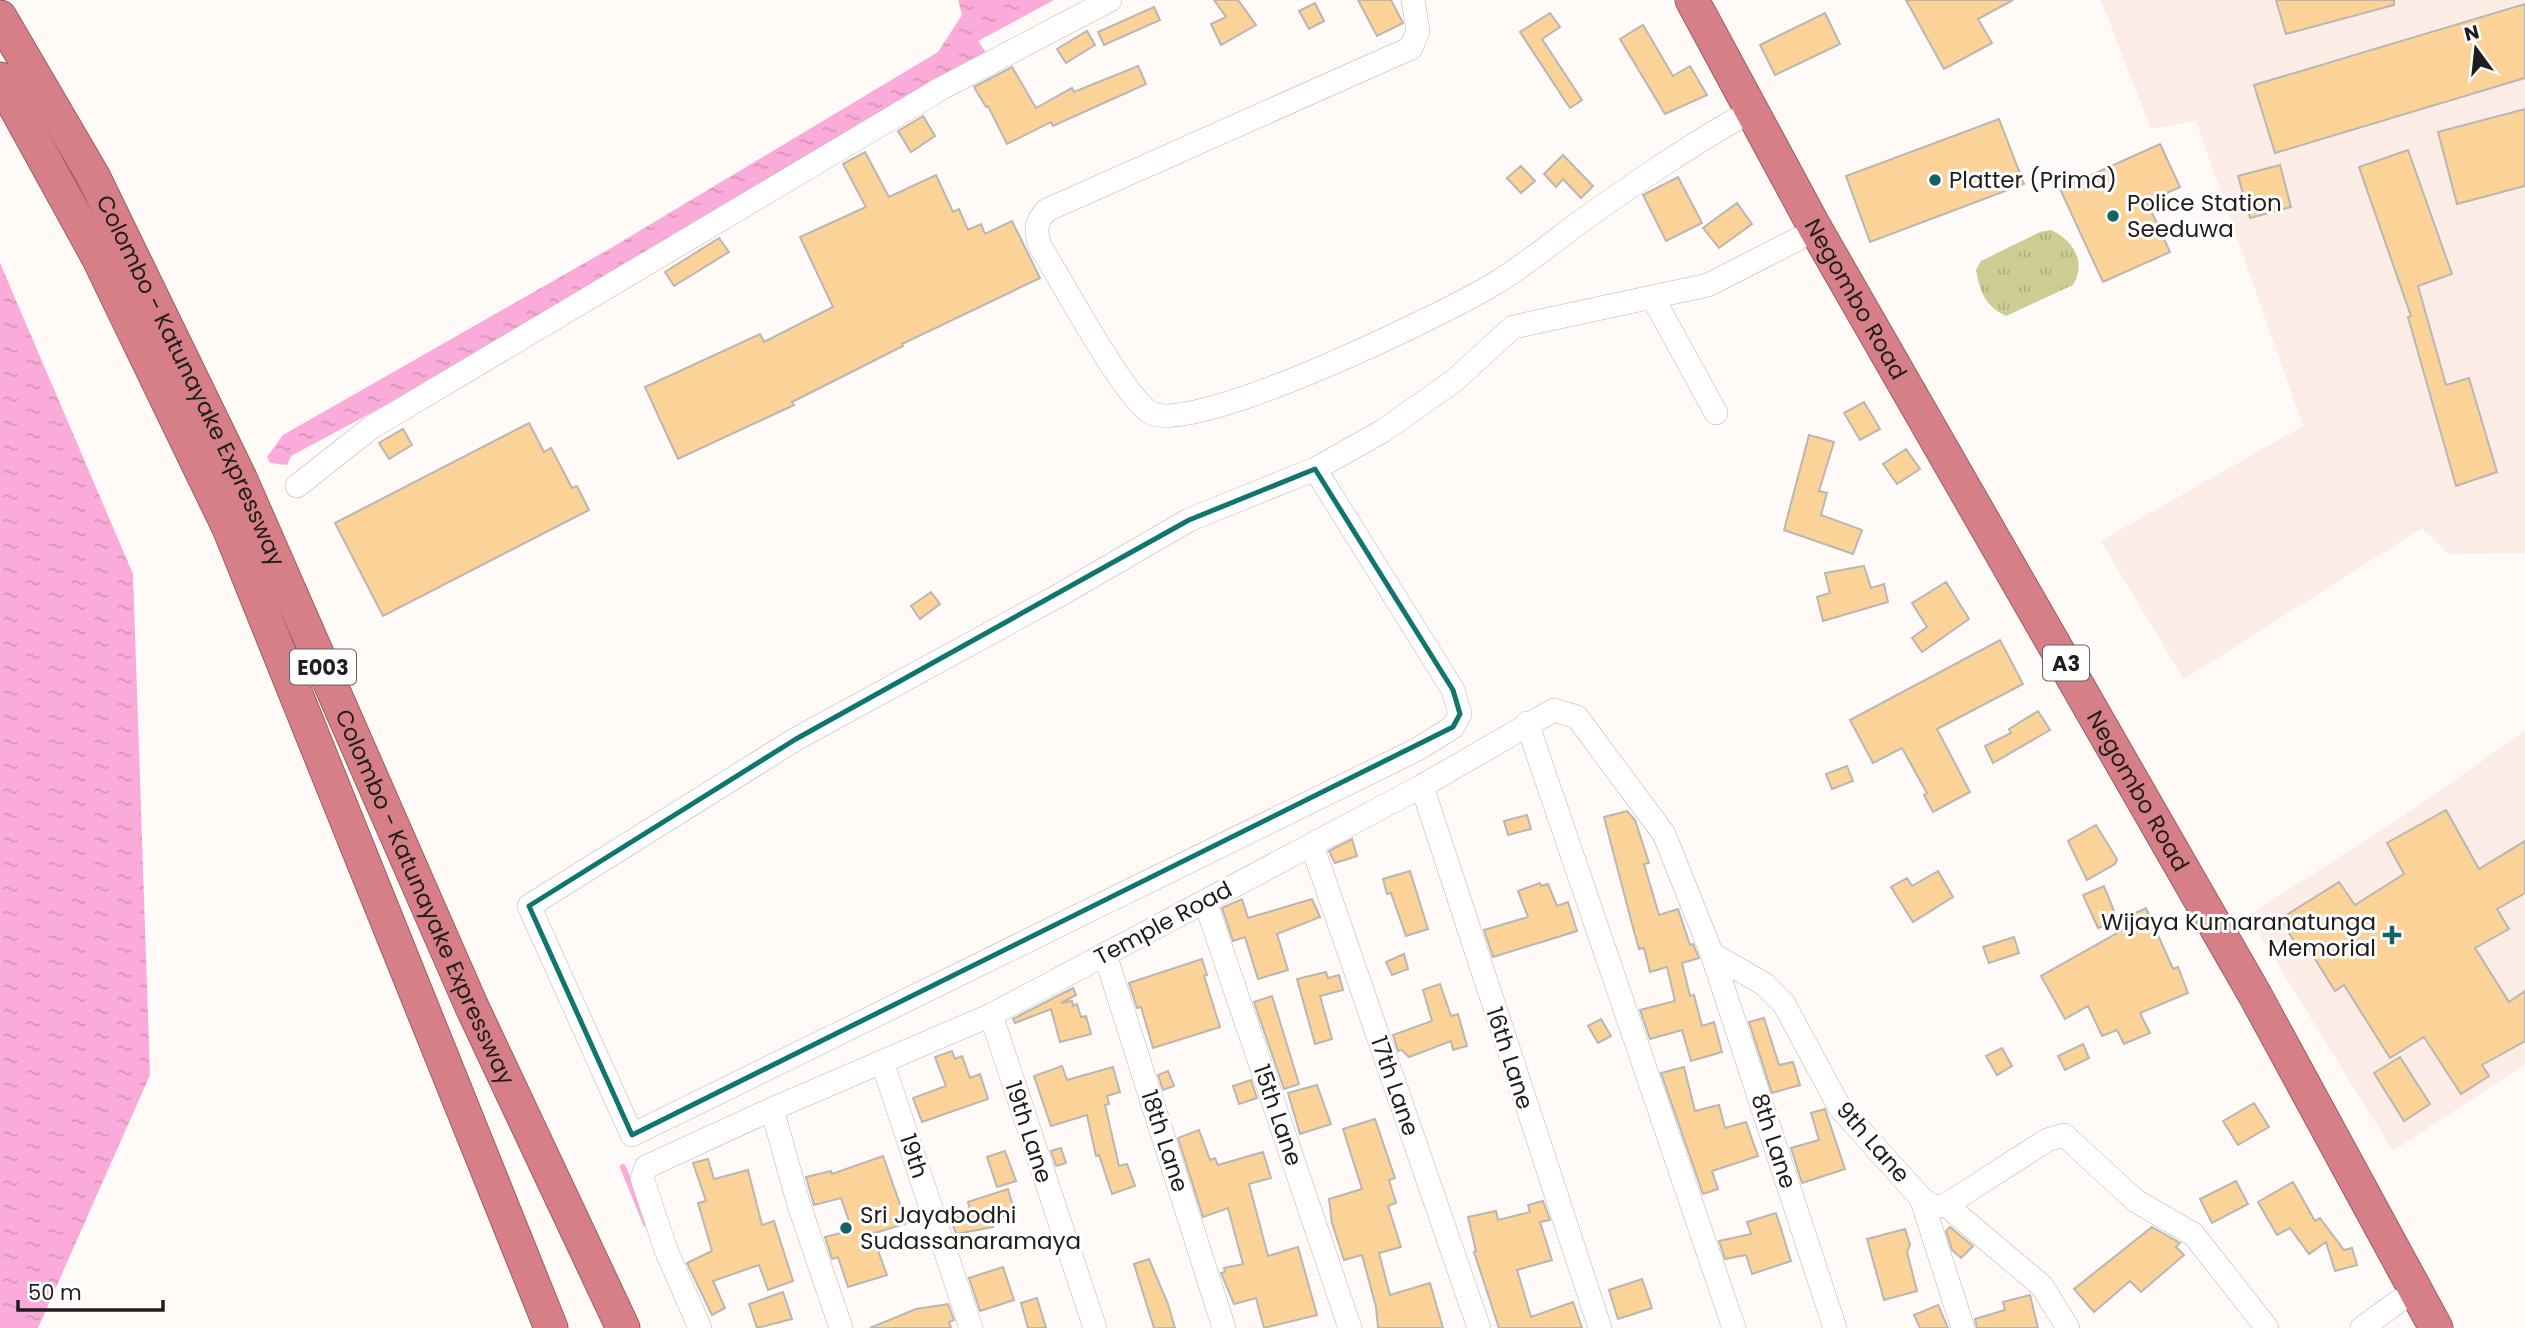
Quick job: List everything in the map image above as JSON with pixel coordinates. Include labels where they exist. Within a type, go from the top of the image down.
[{"type":"highway","name":"Negombo Road","points":[[1671,0],[1798,239],[2231,992],[2407,1314]]},
{"type":"highway","name":"Negombo Road","points":[[1692,0],[1815,228],[2255,995],[2436,1328]]},
{"type":"highway","name":"Colombo - Katunayake Expressway","points":[[0,17],[93,176],[240,478],[472,1007],[623,1328]]},
{"type":"highway","name":"Colombo - Katunayake Expressway","points":[[0,79],[99,257],[229,528],[551,1328]]},
{"type":"street","points":[[297,486],[384,420],[942,88],[1110,0]]},
{"type":"street","points":[[1413,0],[1418,32],[1411,48],[1047,210],[1037,221],[1035,230],[1040,246],[1129,391],[1150,413],[1169,418],[1192,414],[1267,389],[1443,314],[1497,283],[1651,171],[1735,120]]},
{"type":"street","points":[[1315,469],[1452,690],[1460,713],[1452,727],[1418,749],[632,1135],[529,906],[796,739],[1058,596],[1189,520],[1315,469],[1382,431],[1455,380],[1513,327],[1708,285],[1798,239]]},
{"type":"street","points":[[1653,298],[1716,413]]},
{"type":"street","name":"Temple Road","points":[[700,1328],[666,1250],[642,1178],[646,1167],[772,1109],[883,1064],[991,1015],[1422,786],[1527,723],[1554,710],[1577,717],[1664,834],[1712,954]]},
{"type":"street","points":[[1527,723],[1734,1328]]},
{"type":"street","name":"16th Lane","points":[[1422,786],[1600,1328]]},
{"type":"street","name":"17th Lane","points":[[1312,845],[1479,1328]]},
{"type":"street","name":"15th Lane","points":[[1205,901],[1350,1328]]},
{"type":"street","name":"18th Lane","points":[[1105,954],[1224,1328]]},
{"type":"street","name":"9th Lane","points":[[1712,954],[1764,984],[1784,1004],[1840,1108],[1921,1198],[1963,1328]]},
{"type":"street","name":"8th Lane","points":[[1712,954],[1835,1328]]},
{"type":"street","name":"19th Lane","points":[[991,1015],[1094,1328]]},
{"type":"street","name":"19th","points":[[883,1064],[971,1328]]},
{"type":"street","points":[[772,1109],[799,1205],[841,1328]]},
{"type":"street","points":[[1921,1198],[1933,1207],[1946,1205],[2047,1140],[2064,1135],[2136,1201],[2193,1234],[2267,1328]]},
{"type":"street","points":[[1946,1205],[2042,1286],[2068,1328]]},
{"type":"street","points":[[2362,1328],[2407,1314]]},
{"type":"highlighted area","points":[[1315,469],[1453,690],[1460,714],[1453,727],[632,1135],[529,906],[796,739],[1189,520]]},
{"type":"shaded area","points":[[2101,0],[2525,0],[2525,553],[2449,554],[2422,528],[2184,679],[2101,541],[2303,426],[2196,121],[2151,129]]},
{"type":"shaded area","name":"Wijaya Kumaranatunga Memorial","points":[[2525,731],[2525,1064],[2393,1151],[2248,916],[2405,815]]},
{"type":"green space","points":[[2051,230],[2066,240],[2076,253],[2079,268],[2073,285],[2006,316],[1993,308],[1979,285],[1976,270],[1981,261],[2040,232]]},
{"type":"water","points":[[958,0],[1054,0],[978,41],[987,54],[498,345],[291,456],[287,465],[270,463],[267,457],[283,435],[611,248],[938,52],[962,15]]},
{"type":"water","points":[[0,263],[133,574],[150,1075],[38,1328],[0,1328]]},
{"type":"building","points":[[1214,0],[1238,0],[1256,25],[1221,45],[1211,24],[1226,17]]},
{"type":"building","points":[[1358,0],[1391,0],[1403,23],[1377,36]]},
{"type":"building","points":[[1906,0],[2013,0],[1978,19],[1992,43],[1944,69]]},
{"type":"building","points":[[2276,0],[2394,0],[2394,5],[2286,34]]},
{"type":"building","points":[[1315,3],[1324,21],[1309,29],[1299,11]]},
{"type":"building","points":[[2525,4],[2525,78],[2275,153],[2254,85]]},
{"type":"building","points":[[1154,7],[1160,20],[1104,45],[1098,32]]},
{"type":"building","points":[[1550,13],[1560,27],[1542,39],[1582,100],[1570,108],[1520,32]]},
{"type":"building","points":[[1825,13],[1840,44],[1775,75],[1760,45]]},
{"type":"building","points":[[1643,25],[1673,76],[1690,66],[1707,95],[1665,114],[1620,39]]},
{"type":"building","points":[[1087,31],[1095,45],[1066,63],[1057,49]]},
{"type":"building","points":[[1138,66],[1146,84],[1053,126],[1051,122],[1007,144],[988,106],[986,107],[974,87],[1012,67],[1036,108],[1072,88],[1074,92]]},
{"type":"building","points":[[2525,109],[2525,186],[2457,204],[2438,132]]},
{"type":"building","points":[[923,116],[935,136],[911,152],[898,131]]},
{"type":"building","name":"Platter (Prima)","points":[[1999,119],[2024,184],[1870,242],[1846,176]]},
{"type":"building","name":"Police Station Seeduwa","points":[[2160,144],[2180,187],[2147,202],[2170,252],[2103,282],[2060,189]]},
{"type":"building","points":[[2408,150],[2452,274],[2418,286],[2446,385],[2469,378],[2497,472],[2456,486],[2408,317],[2411,316],[2359,167]]},
{"type":"building","points":[[865,152],[889,197],[936,175],[953,212],[959,209],[968,230],[981,224],[985,234],[1012,221],[1040,278],[902,344],[903,346],[792,402],[794,405],[678,459],[645,387],[760,334],[764,342],[833,307],[800,237],[866,207],[843,164]]},
{"type":"building","points":[[1563,155],[1593,186],[1581,198],[1563,179],[1556,187],[1544,174]]},
{"type":"building","points":[[2280,165],[2291,207],[2250,218],[2238,176]]},
{"type":"building","points":[[1521,166],[1535,181],[1521,193],[1507,178]]},
{"type":"building","points":[[1678,177],[1702,223],[1666,241],[1643,195]]},
{"type":"building","points":[[1737,203],[1752,224],[1719,248],[1703,228]]},
{"type":"building","points":[[719,238],[729,252],[674,286],[665,272]]},
{"type":"building","points":[[1864,402],[1880,429],[1860,440],[1844,413]]},
{"type":"building","points":[[529,423],[544,452],[551,448],[572,488],[577,486],[589,510],[383,616],[335,523]]},
{"type":"building","points":[[403,429],[412,445],[389,459],[379,443]]},
{"type":"building","points":[[1809,435],[1834,442],[1819,491],[1827,493],[1821,515],[1862,530],[1853,554],[1784,530]]},
{"type":"building","points":[[1906,449],[1920,469],[1897,484],[1883,464]]},
{"type":"building","points":[[1864,566],[1871,588],[1884,584],[1888,602],[1823,621],[1817,597],[1830,593],[1825,573]]},
{"type":"building","points":[[1946,582],[1969,619],[1922,652],[1912,638],[1927,627],[1912,603]]},
{"type":"building","points":[[931,592],[940,604],[920,619],[911,606]]},
{"type":"building","points":[[2000,640],[2023,684],[1937,729],[1970,792],[1933,812],[1924,795],[1927,793],[1902,748],[1873,763],[1850,720]]},
{"type":"building","points":[[2038,711],[2050,730],[1993,763],[1985,746],[2011,733],[2009,729]]},
{"type":"building","points":[[1847,766],[1853,781],[1832,789],[1826,774]]},
{"type":"building","points":[[2446,810],[2479,869],[2525,841],[2525,893],[2497,909],[2509,929],[2475,948],[2509,1002],[2525,991],[2525,1041],[2482,1065],[2489,1076],[2461,1094],[2424,1037],[2390,1058],[2344,985],[2335,991],[2307,946],[2300,950],[2280,919],[2339,882],[2355,905],[2404,874],[2387,843]]},
{"type":"building","points":[[1627,811],[1635,820],[1649,863],[1644,864],[1659,915],[1678,909],[1690,945],[1693,944],[1699,958],[1682,963],[1690,996],[1694,995],[1702,1026],[1714,1022],[1722,1052],[1691,1061],[1682,1030],[1650,1039],[1640,1010],[1675,1001],[1667,967],[1650,972],[1644,948],[1639,949],[1604,817]]},
{"type":"building","points":[[1527,815],[1531,829],[1508,835],[1504,821]]},
{"type":"building","points":[[2096,825],[2117,859],[2115,864],[2087,880],[2068,841]]},
{"type":"building","points":[[1352,839],[1357,856],[1335,863],[1329,851]]},
{"type":"building","points":[[1410,871],[1428,929],[1406,936],[1391,893],[1387,894],[1383,879]]},
{"type":"building","points":[[1938,871],[1953,897],[1913,922],[1891,887],[1907,878],[1912,886]]},
{"type":"building","points":[[1540,883],[1541,886],[1548,884],[1557,906],[1568,902],[1577,931],[1493,957],[1484,930],[1528,917],[1518,891]]},
{"type":"building","points":[[2104,886],[2118,921],[2098,928],[2083,895]]},
{"type":"building","points":[[1242,899],[1248,918],[1312,899],[1320,917],[1277,934],[1288,970],[1258,979],[1245,937],[1233,941],[1222,908]]},
{"type":"building","points":[[2146,908],[2173,969],[2178,967],[2188,993],[2140,1013],[2150,1033],[2124,1044],[2117,1030],[2102,1036],[2088,1006],[2065,1019],[2041,976],[2126,928],[2122,919]]},
{"type":"building","points":[[2014,937],[2019,953],[1989,963],[1983,947]]},
{"type":"building","points":[[1404,954],[1408,969],[1392,975],[1386,962]]},
{"type":"building","points":[[1202,959],[1207,975],[1204,976],[1220,1027],[1153,1048],[1141,1007],[1137,1008],[1129,983]]},
{"type":"building","points":[[1326,972],[1328,978],[1339,975],[1343,990],[1320,996],[1332,1039],[1315,1044],[1297,979]]},
{"type":"building","points":[[1440,984],[1451,1016],[1458,1014],[1467,1046],[1453,1050],[1451,1041],[1409,1057],[1402,1050],[1398,1051],[1393,1035],[1432,1021],[1423,990]]},
{"type":"building","points":[[1073,988],[1076,995],[1061,1003],[1072,1001],[1073,1006],[1077,1004],[1081,1017],[1086,1016],[1091,1034],[1060,1042],[1051,1009],[1015,1023],[1013,1019]]},
{"type":"building","points":[[1272,996],[1299,1084],[1284,1089],[1254,1002]]},
{"type":"building","points":[[1764,1018],[1779,1065],[1793,1062],[1800,1085],[1772,1093],[1749,1022]]},
{"type":"building","points":[[1601,1019],[1611,1036],[1598,1043],[1588,1026]]},
{"type":"building","points":[[2083,1044],[2089,1058],[2065,1070],[2058,1056]]},
{"type":"building","points":[[2002,1048],[2012,1066],[1997,1075],[1986,1056]]},
{"type":"building","points":[[952,1051],[955,1059],[962,1056],[970,1078],[980,1074],[988,1099],[922,1122],[913,1098],[946,1086],[935,1057]]},
{"type":"building","points":[[2400,1057],[2430,1104],[2404,1121],[2374,1073]]},
{"type":"building","points":[[1062,1066],[1067,1080],[1113,1067],[1120,1092],[1107,1096],[1109,1104],[1105,1105],[1119,1166],[1127,1164],[1135,1186],[1112,1194],[1099,1155],[1096,1156],[1087,1115],[1051,1126],[1034,1076]]},
{"type":"building","points":[[1684,1067],[1695,1111],[1719,1105],[1725,1128],[1746,1122],[1758,1156],[1712,1171],[1718,1189],[1703,1194],[1661,1073]]},
{"type":"building","points":[[1168,1071],[1174,1086],[1163,1090],[1158,1075]]},
{"type":"building","points":[[1251,1080],[1257,1098],[1239,1104],[1233,1086]]},
{"type":"building","points":[[1317,1085],[1331,1124],[1300,1134],[1288,1093]]},
{"type":"building","points":[[2254,1103],[2269,1127],[2238,1145],[2223,1121]]},
{"type":"building","points":[[1825,1109],[1845,1169],[1802,1183],[1791,1148],[1819,1140],[1811,1113]]},
{"type":"building","points":[[1375,1119],[1395,1178],[1389,1180],[1396,1203],[1388,1206],[1401,1247],[1379,1253],[1390,1295],[1430,1283],[1443,1328],[1378,1328],[1376,1307],[1362,1255],[1344,1260],[1332,1223],[1329,1199],[1362,1189],[1343,1129]]},
{"type":"building","points":[[1199,1130],[1210,1160],[1215,1158],[1218,1165],[1263,1152],[1271,1178],[1249,1184],[1268,1256],[1298,1247],[1317,1315],[1264,1328],[1256,1298],[1234,1304],[1221,1273],[1225,1272],[1224,1268],[1243,1264],[1228,1208],[1203,1217],[1178,1138]]},
{"type":"building","points":[[1061,1148],[1066,1163],[1056,1166],[1051,1151]]},
{"type":"building","points":[[1005,1151],[1016,1181],[997,1187],[987,1157]]},
{"type":"building","points":[[883,1156],[901,1207],[905,1206],[910,1222],[872,1234],[887,1275],[848,1287],[838,1257],[832,1259],[825,1237],[852,1230],[841,1198],[814,1205],[806,1177],[831,1171],[832,1174]]},
{"type":"building","points":[[708,1159],[714,1179],[748,1170],[762,1225],[774,1221],[793,1281],[768,1290],[759,1265],[713,1281],[725,1308],[712,1315],[687,1263],[712,1251],[698,1203],[706,1201],[693,1163]]},
{"type":"building","points":[[2236,1181],[2248,1204],[2212,1223],[2200,1199]]},
{"type":"building","points":[[2293,1182],[2315,1221],[2320,1218],[2344,1250],[2352,1248],[2357,1265],[2335,1271],[2326,1242],[2309,1254],[2290,1228],[2277,1235],[2258,1202]]},
{"type":"building","points":[[1008,1189],[1015,1213],[991,1221],[993,1227],[956,1234],[951,1219],[971,1214],[968,1202]]},
{"type":"building","points":[[1543,1201],[1550,1220],[1540,1222],[1552,1260],[1517,1270],[1531,1317],[1573,1302],[1582,1328],[1499,1328],[1474,1252],[1476,1251],[1468,1217],[1496,1211],[1498,1220],[1530,1212],[1528,1205]]},
{"type":"building","points":[[1776,1213],[1791,1261],[1752,1274],[1746,1255],[1725,1259],[1719,1241],[1751,1234],[1747,1222]]},
{"type":"building","points":[[1950,1227],[1973,1246],[1961,1258],[1952,1250],[1946,1231]]},
{"type":"building","points":[[2152,1227],[2180,1243],[2176,1247],[2184,1255],[2141,1292],[2130,1281],[2094,1312],[2074,1289]]},
{"type":"building","points":[[1905,1229],[1910,1245],[1907,1252],[1917,1291],[1884,1300],[1867,1239]]},
{"type":"building","points":[[1149,1259],[1175,1328],[1154,1328],[1134,1264]]},
{"type":"building","points":[[1003,1267],[1014,1300],[980,1311],[969,1278]]},
{"type":"building","points":[[1642,1279],[1652,1308],[1618,1319],[1609,1290]]},
{"type":"building","points":[[783,1292],[792,1319],[757,1328],[749,1304]]},
{"type":"building","points":[[2030,1295],[2038,1328],[1977,1328],[1975,1319],[2005,1310],[2003,1302]]},
{"type":"building","points":[[1037,1298],[1046,1328],[1028,1328],[1021,1303]]},
{"type":"building","points":[[948,1304],[954,1320],[949,1322],[951,1328],[870,1328],[916,1309]]},
{"type":"building","points":[[1938,1305],[1948,1328],[1920,1328],[1914,1315]]},
{"type":"waterway","points":[[623,1167],[646,1224]]},
{"type":"place","name":"Platter (Prima)","points":[[1935,180]]},
{"type":"place","name":"Police Station Seeduwa","points":[[2113,216]]},
{"type":"place","name":"Wijaya Kumaranatunga Memorial","points":[[2392,935]]},
{"type":"place","name":"Sri Jayabodhi Sudassanaramaya","points":[[846,1228]]}]
